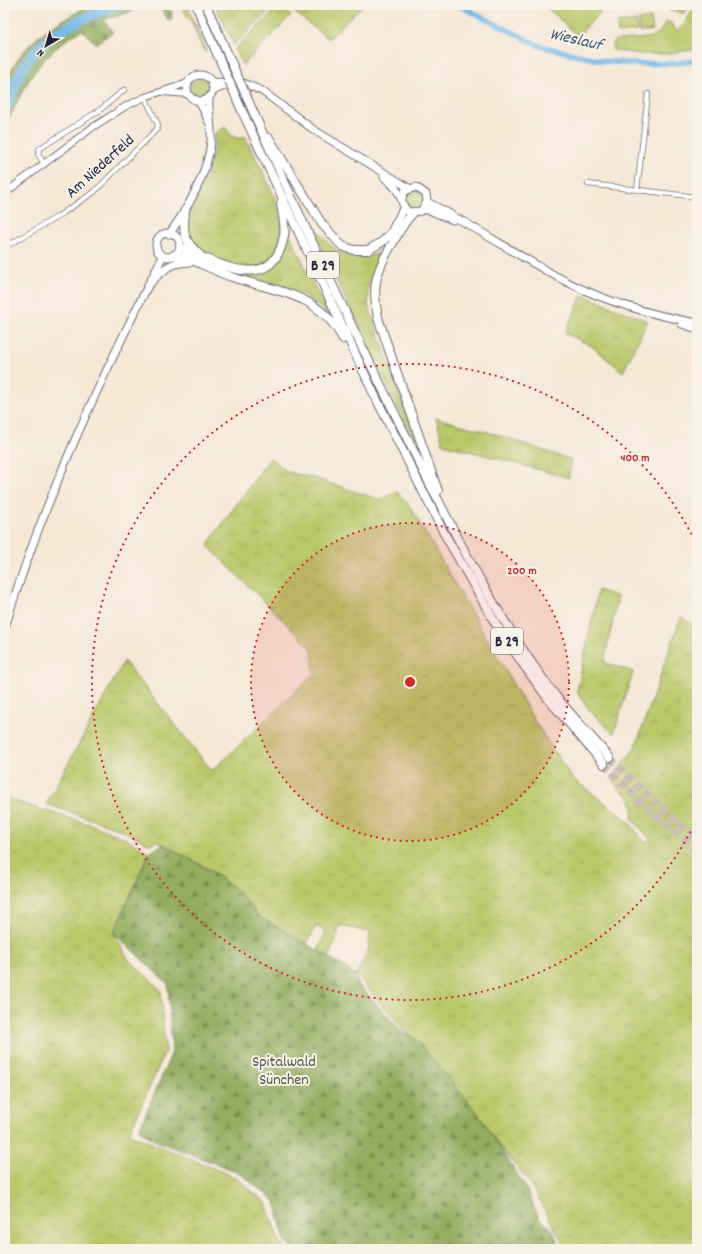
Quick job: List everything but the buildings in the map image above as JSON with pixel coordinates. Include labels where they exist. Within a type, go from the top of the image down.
[{"type":"highway","name":"B 29","points":[[196,5],[268,169],[358,360],[444,533],[497,626],[549,700],[604,764]]},
{"type":"highway","points":[[206,5],[255,116],[280,162],[322,224],[342,246],[354,250],[368,250],[382,242],[391,234],[404,208]]},
{"type":"highway","name":"B 29","points":[[280,162],[371,365],[442,510],[471,563],[514,636],[554,693],[610,758]]},
{"type":"highway","points":[[174,255],[245,272],[254,271],[268,264],[278,252],[284,234],[281,196]]},
{"type":"highway","points":[[185,210],[184,227],[188,243],[204,262]]},
{"type":"highway","points":[[413,213],[380,265],[376,275],[374,295],[379,321],[441,498],[442,510]]},
{"type":"highway","points":[[180,246],[204,262],[235,278],[296,295],[314,305],[339,331],[350,351],[358,360]]},
{"type":"highway","points":[[149,284],[163,270],[175,263],[204,262]]},
{"type":"main road","points":[[211,126],[201,105],[197,100],[188,94],[188,83],[194,77],[201,75],[205,76],[211,82],[213,91]]},
{"type":"main road","points":[[211,82],[243,83],[262,91],[314,130],[380,172],[408,188],[416,187],[424,190],[428,202],[568,282],[629,308],[697,324],[697,330],[656,315]]},
{"type":"main road","points":[[197,100],[204,100],[208,98],[213,91],[231,85],[250,86]]},
{"type":"main road","points":[[169,234],[185,210],[207,160],[211,140],[208,98]]},
{"type":"main road","points":[[380,172],[402,198],[404,208],[413,213],[429,210],[464,223]]},
{"type":"main road","points":[[402,198],[408,188]]},
{"type":"main road","points":[[423,210],[428,202]]},
{"type":"main road","points":[[177,238],[169,234],[162,235],[156,241],[157,252],[163,256],[169,257],[174,255],[180,246],[177,238],[179,221]]},
{"type":"main road","points":[[5,627],[16,589],[37,532],[86,416],[163,256]]},
{"type":"street","points":[[5,193],[100,123],[126,106],[145,97],[163,92],[169,88],[188,83]]},
{"type":"street","points":[[44,164],[38,154],[39,149],[100,110],[124,90]]},
{"type":"street","points":[[163,92],[188,94]]},
{"type":"street","points":[[638,190],[648,94]]},
{"type":"street","name":"Am Niederfeld","points":[[5,247],[57,217],[94,192],[157,129],[158,125],[145,97]]},
{"type":"street","points":[[588,184],[697,197]]},
{"type":"green space","points":[[91,5],[141,5],[130,12],[104,20],[113,32],[96,44],[82,30],[54,50],[35,71],[5,127],[5,88],[10,73],[18,59],[38,37]]},
{"type":"green space","points":[[159,5],[168,5],[172,13],[172,20],[169,21]]},
{"type":"green space","points":[[180,5],[187,5],[207,52],[203,50],[192,23]]},
{"type":"green space","points":[[215,5],[275,5],[234,45]]},
{"type":"green space","points":[[285,5],[363,5],[329,39]]},
{"type":"green space","points":[[544,5],[607,5],[578,36]]},
{"type":"green space","points":[[651,5],[688,5],[685,14]]},
{"type":"green space","points":[[695,6],[697,6],[697,49],[667,54],[639,54],[613,50],[612,43],[615,40],[648,38],[659,33],[666,22],[671,23],[677,31],[685,23]]},
{"type":"green space","points":[[279,7],[291,15],[244,64],[242,64],[235,49]]},
{"type":"green space","points":[[651,18],[653,30],[640,32],[638,20]]},
{"type":"green space","points":[[636,21],[638,31],[618,33],[617,23]]},
{"type":"green space","points":[[200,78],[207,81],[210,88],[207,95],[200,98],[193,95],[190,88],[193,81]]},
{"type":"green space","points":[[225,127],[231,135],[239,139],[245,136],[272,191],[280,214],[281,230],[275,251],[266,263],[253,268],[230,265],[204,255],[193,247],[186,226],[214,150],[215,133]]},
{"type":"green space","points":[[415,190],[422,193],[425,200],[422,207],[415,210],[408,207],[405,200],[408,193]]},
{"type":"green space","points":[[302,209],[325,240],[344,254],[354,257],[367,256],[381,252],[369,282],[368,305],[423,459]]},
{"type":"green space","points":[[288,230],[314,286],[330,316],[306,296],[285,286],[236,275],[249,275],[264,269]]},
{"type":"green space","points":[[582,295],[648,321],[623,372],[590,345],[565,333]]},
{"type":"green space","points":[[436,418],[495,434],[571,460],[569,478],[443,444]]},
{"type":"green space","points":[[270,458],[288,472],[314,478],[381,500],[396,491],[410,506],[537,725],[572,778],[627,820],[646,843],[650,839],[632,819],[633,810],[630,799],[615,784],[612,777],[635,748],[681,617],[697,627],[697,1227],[696,1225],[691,1228],[697,1243],[697,1249],[566,1249],[530,1183],[406,1032],[356,975],[368,951],[370,932],[340,926],[329,957],[318,950],[326,931],[316,926],[307,944],[258,916],[238,891],[210,870],[163,844],[156,841],[150,844],[112,826],[46,804],[124,661],[212,771],[314,674],[312,649],[207,545]]},
{"type":"green space","points":[[598,590],[618,597],[604,662],[633,672],[614,734],[589,710],[577,691]]},
{"type":"green space","points":[[5,798],[95,826],[125,838],[149,853],[114,933],[129,960],[161,990],[165,1052],[129,1134],[235,1177],[266,1203],[280,1244],[287,1249],[5,1249]]},
{"type":"green space","name":"Spitalwald Sünchen","points":[[163,844],[210,870],[238,891],[258,916],[329,957],[356,975],[358,984],[404,1034],[413,1036],[475,1109],[525,1186],[539,1218],[552,1229],[561,1249],[296,1249],[285,1242],[275,1201],[238,1172],[154,1140],[139,1130],[172,1052],[168,984],[114,933],[149,853]]},
{"type":"waterway","name":"Wieslauf","points":[[5,112],[21,71],[33,54],[43,44],[54,35],[78,21],[118,5]]},
{"type":"waterway","name":"Wieslauf","points":[[458,5],[540,46],[603,61],[640,64],[697,61]]},
{"type":"tunnel","points":[[610,758],[646,794],[697,839]]},
{"type":"tunnel","points":[[604,764],[638,800],[697,851]]}]
